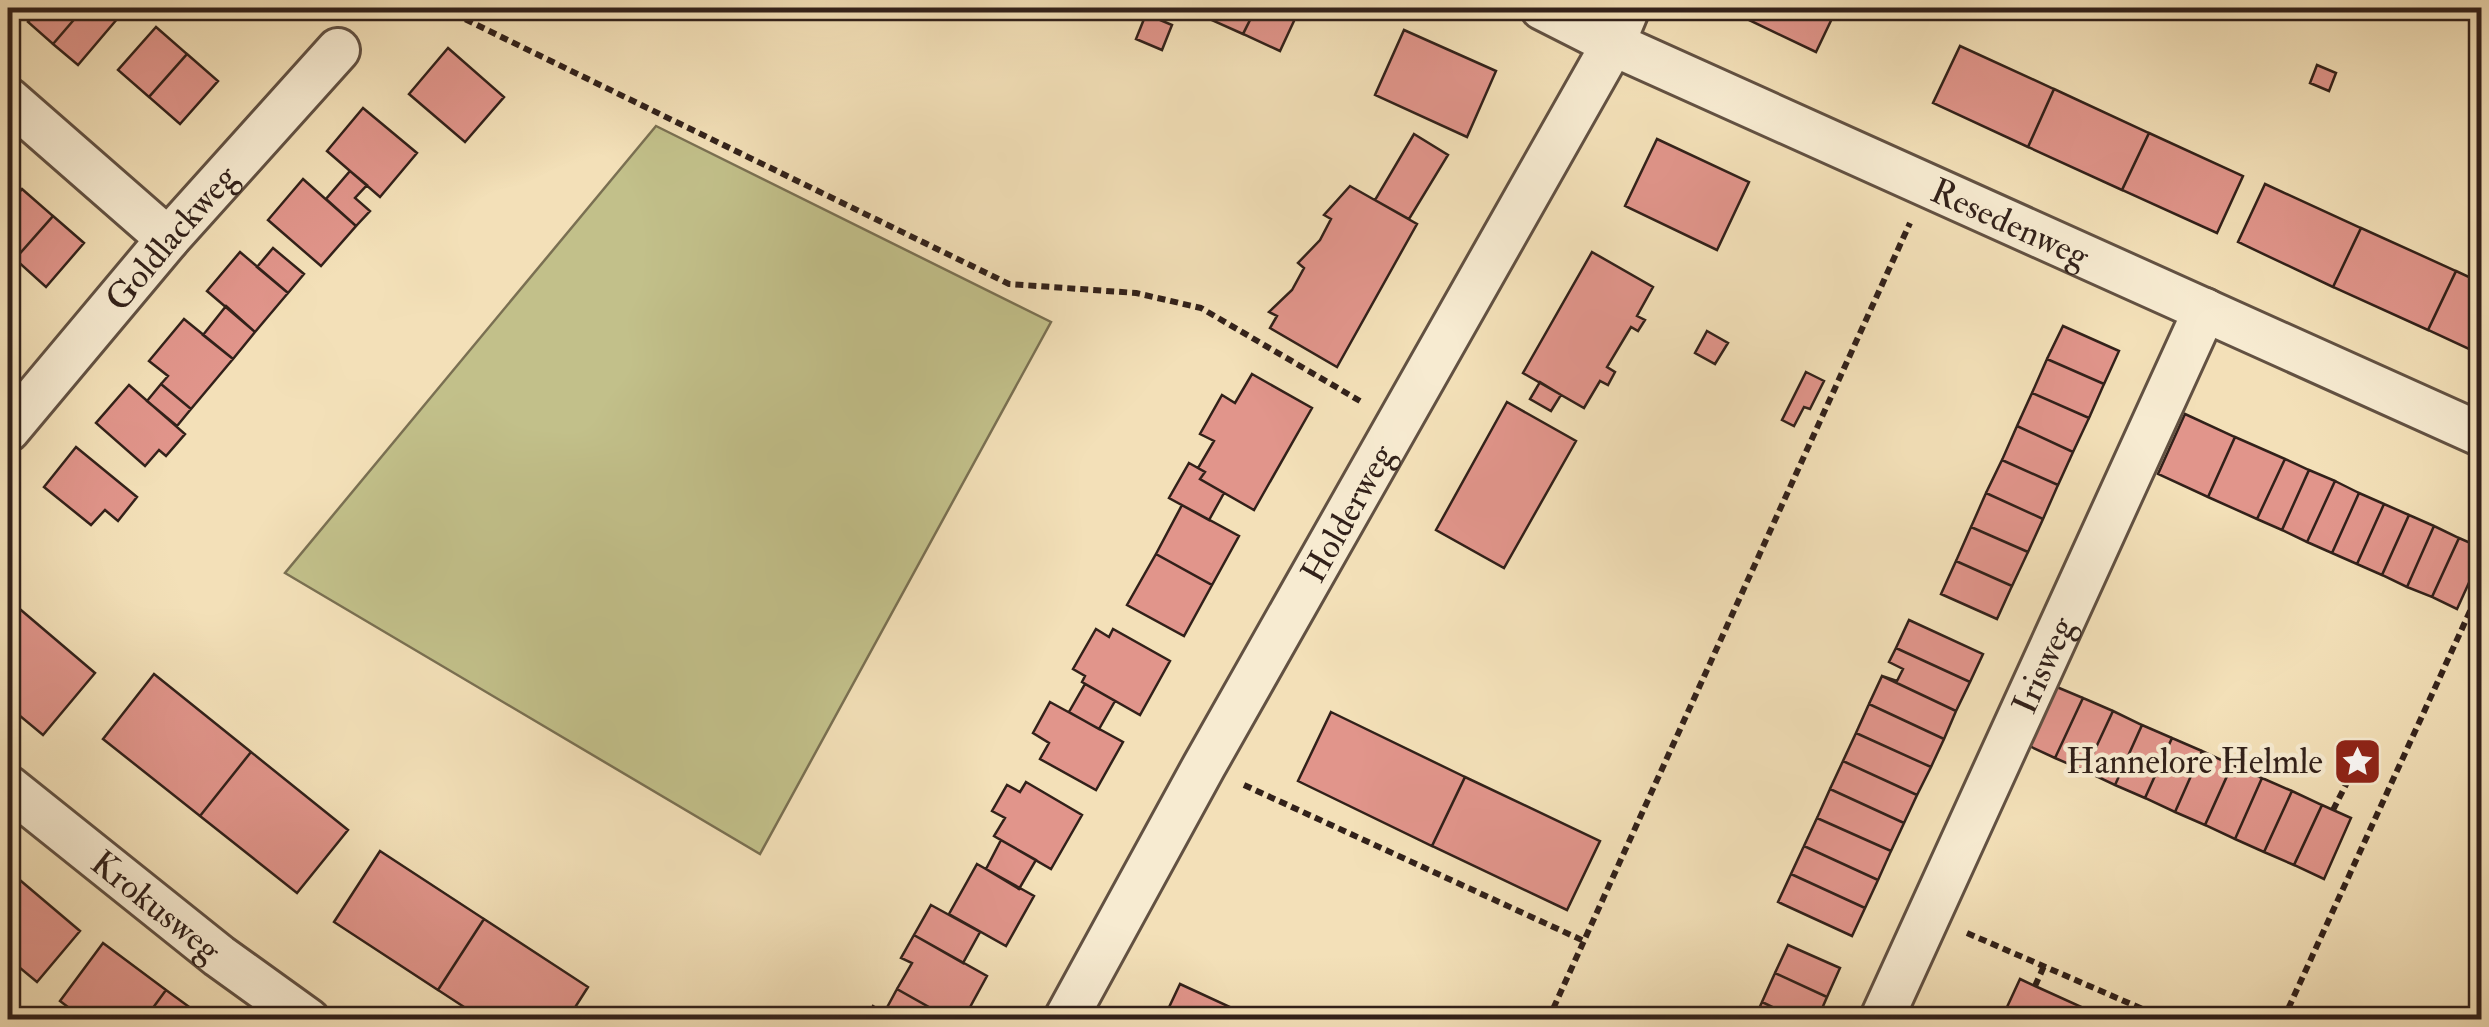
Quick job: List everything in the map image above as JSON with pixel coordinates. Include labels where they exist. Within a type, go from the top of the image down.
[{"type":"street","name":"Resedenweg","points":[[1542,8],[1620,26],[1927,186],[2482,434]]},
{"type":"street","name":"Holderweg","points":[[1065,1020],[1620,26]]},
{"type":"street","name":"Goldlackweg","points":[[8,430],[168,239],[338,50]]},
{"type":"street","points":[[8,99],[168,239]]},
{"type":"street","name":"Irisweg","points":[[1881,1020],[2205,310]]},
{"type":"street","name":"Krokusweg","points":[[8,787],[219,956],[308,1020]]},
{"type":"path","points":[[442,8],[1008,284],[1136,293],[1200,308],[1398,422]]},
{"type":"path","points":[[1548,1020],[1927,186]]},
{"type":"path","points":[[2283,1020],[2482,586]]},
{"type":"path","points":[[2334,810],[2361,754]]},
{"type":"path","points":[[1204,766],[1584,940]]},
{"type":"path","points":[[1928,917],[2168,1020]]},
{"type":"path","points":[[2035,986],[2044,966]]},
{"type":"shaded area","points":[[656,126],[1051,322],[760,854],[285,573]]},
{"type":"building","points":[[41,8],[84,8],[53,44],[28,22]]},
{"type":"building","points":[[84,8],[105,8],[118,18],[78,65],[53,44]]},
{"type":"building","points":[[1212,8],[1256,8],[1243,34],[1207,18]]},
{"type":"building","points":[[1256,8],[1300,8],[1280,51],[1243,34]]},
{"type":"building","points":[[1724,8],[1837,8],[1816,52]]},
{"type":"building","points":[[1146,14],[1172,25],[1162,50],[1136,39]]},
{"type":"building","points":[[156,27],[187,54],[149,97],[118,70]]},
{"type":"building","points":[[1404,30],[1496,71],[1467,137],[1375,95]]},
{"type":"building","points":[[1960,46],[2054,89],[2028,147],[1933,103]]},
{"type":"building","points":[[448,48],[504,97],[465,142],[409,94]]},
{"type":"building","points":[[187,54],[218,81],[180,124],[149,97]]},
{"type":"building","points":[[2317,65],[2336,73],[2329,91],[2310,83]]},
{"type":"building","points":[[2054,89],[2149,133],[2122,190],[2028,147]]},
{"type":"building","points":[[363,108],[417,153],[380,197],[327,151]]},
{"type":"building","points":[[2149,133],[2243,176],[2217,233],[2122,190]]},
{"type":"building","points":[[1414,134],[1448,155],[1409,219],[1375,200]]},
{"type":"building","points":[[1657,139],[1749,182],[1717,250],[1625,206]]},
{"type":"building","points":[[350,171],[367,185],[355,198],[370,211],[356,226],[326,199]]},
{"type":"building","points":[[303,179],[356,226],[321,266],[268,220]]},
{"type":"building","points":[[2265,184],[2361,228],[2333,287],[2238,242]]},
{"type":"building","points":[[1350,186],[1417,224],[1337,367],[1270,328],[1277,316],[1269,312],[1292,290],[1304,268],[1298,263],[1320,240],[1331,219],[1324,215]]},
{"type":"building","points":[[22,189],[53,216],[15,259],[8,253],[8,206]]},
{"type":"building","points":[[53,216],[84,243],[46,287],[15,259]]},
{"type":"building","points":[[2361,228],[2456,271],[2428,330],[2333,287]]},
{"type":"building","points":[[273,248],[304,274],[288,293],[257,267]]},
{"type":"building","points":[[240,252],[288,293],[255,332],[207,291]]},
{"type":"building","points":[[1592,252],[1653,287],[1637,316],[1645,320],[1638,331],[1631,327],[1607,367],[1615,372],[1608,385],[1600,381],[1584,408],[1523,373]]},
{"type":"building","points":[[2456,271],[2482,283],[2482,355],[2428,330]]},
{"type":"building","points":[[226,306],[255,332],[233,359],[203,335]]},
{"type":"building","points":[[184,319],[233,359],[191,409],[161,384],[168,376],[149,361]]},
{"type":"building","points":[[2063,326],[2119,351],[2104,384],[2047,359]]},
{"type":"building","points":[[1707,331],[1728,343],[1715,364],[1695,353]]},
{"type":"building","points":[[2047,359],[2104,384],[2089,418],[2032,393]]},
{"type":"building","points":[[1806,372],[1824,381],[1810,409],[1804,407],[1794,426],[1782,420]]},
{"type":"building","points":[[1252,374],[1312,408],[1254,510],[1200,479],[1205,472],[1198,468],[1214,441],[1200,434],[1222,395],[1235,403]]},
{"type":"building","points":[[1540,382],[1561,395],[1551,411],[1530,399]]},
{"type":"building","points":[[161,384],[191,409],[177,426],[147,401]]},
{"type":"building","points":[[129,385],[185,434],[166,456],[159,450],[145,466],[96,423]]},
{"type":"building","points":[[2032,393],[2089,418],[2073,452],[2017,426]]},
{"type":"building","points":[[1507,402],[1576,441],[1504,568],[1436,530]]},
{"type":"building","points":[[2185,414],[2235,437],[2208,497],[2158,474]]},
{"type":"building","points":[[2017,426],[2073,452],[2058,485],[2002,460]]},
{"type":"building","points":[[2235,437],[2285,459],[2257,519],[2208,497]]},
{"type":"building","points":[[76,447],[137,497],[118,521],[105,510],[91,525],[44,487]]},
{"type":"building","points":[[2285,459],[2309,470],[2282,530],[2257,519]]},
{"type":"building","points":[[2002,460],[2058,485],[2043,519],[1986,493]]},
{"type":"building","points":[[1189,463],[1205,472],[1200,479],[1224,493],[1209,520],[1169,498]]},
{"type":"building","points":[[2309,470],[2335,481],[2307,542],[2282,530]]},
{"type":"building","points":[[2335,481],[2359,493],[2332,553],[2307,542]]},
{"type":"building","points":[[1986,493],[2043,519],[2028,552],[1971,527]]},
{"type":"building","points":[[2359,493],[2384,504],[2357,564],[2332,553]]},
{"type":"building","points":[[2384,504],[2409,515],[2382,575],[2357,564]]},
{"type":"building","points":[[1182,505],[1239,536],[1212,585],[1156,554]]},
{"type":"building","points":[[2409,515],[2434,526],[2407,587],[2382,575]]},
{"type":"building","points":[[2434,526],[2459,538],[2432,597],[2407,587]]},
{"type":"building","points":[[1971,527],[2028,552],[2012,586],[1956,561]]},
{"type":"building","points":[[2459,538],[2482,548],[2482,554],[2457,609],[2432,597]]},
{"type":"building","points":[[1156,554],[1212,585],[1184,636],[1127,605]]},
{"type":"building","points":[[1956,561],[2012,586],[1997,619],[1941,594]]},
{"type":"building","points":[[8,599],[95,673],[43,735],[8,706]]},
{"type":"building","points":[[1909,620],[1983,654],[1970,682],[1896,648]]},
{"type":"building","points":[[1096,629],[1109,637],[1113,629],[1170,661],[1140,715],[1082,682],[1085,676],[1073,669]]},
{"type":"building","points":[[1896,648],[1970,682],[1956,711],[1882,676],[1897,681],[1903,669],[1889,662]]},
{"type":"building","points":[[154,674],[251,752],[200,816],[103,739]]},
{"type":"building","points":[[1882,676],[1956,711],[1944,739],[1869,704]]},
{"type":"building","points":[[1085,684],[1115,701],[1099,729],[1069,712]]},
{"type":"building","points":[[2052,685],[2083,698],[2055,758],[2025,744]]},
{"type":"building","points":[[2083,698],[2113,711],[2085,771],[2055,758]]},
{"type":"building","points":[[1050,702],[1123,742],[1096,790],[1040,759],[1049,743],[1033,733]]},
{"type":"building","points":[[1869,704],[1944,739],[1931,767],[1856,733]]},
{"type":"building","points":[[2113,711],[2142,725],[2115,785],[2085,771]]},
{"type":"building","points":[[1331,712],[1465,777],[1432,846],[1298,781]]},
{"type":"building","points":[[2142,725],[2172,738],[2145,798],[2115,785]]},
{"type":"building","points":[[1856,733],[1931,767],[1917,795],[1843,761]]},
{"type":"building","points":[[2172,738],[2202,751],[2175,812],[2145,798]]},
{"type":"building","points":[[2202,751],[2232,765],[2205,825],[2175,812]]},
{"type":"building","points":[[251,752],[348,830],[297,893],[200,816]]},
{"type":"building","points":[[1843,761],[1917,795],[1904,823],[1830,789]]},
{"type":"building","points":[[2232,765],[2262,778],[2235,839],[2205,825]]},
{"type":"building","points":[[1465,777],[1600,841],[1567,910],[1432,846]]},
{"type":"building","points":[[2262,778],[2292,791],[2264,852],[2235,839]]},
{"type":"building","points":[[1026,782],[1082,815],[1051,869],[994,836],[1005,818],[992,811],[1007,785],[1020,792]]},
{"type":"building","points":[[1830,789],[1904,823],[1891,851],[1817,818]]},
{"type":"building","points":[[2292,791],[2322,805],[2294,865],[2264,852]]},
{"type":"building","points":[[2322,805],[2351,818],[2324,879],[2294,865]]},
{"type":"building","points":[[1817,818],[1891,851],[1878,880],[1804,846]]},
{"type":"building","points":[[1001,840],[1036,860],[1019,889],[986,869]]},
{"type":"building","points":[[1804,846],[1878,880],[1865,908],[1791,874]]},
{"type":"building","points":[[380,851],[484,919],[438,990],[334,922]]},
{"type":"building","points":[[977,864],[1034,896],[1006,946],[949,914]]},
{"type":"building","points":[[8,870],[80,931],[37,982],[8,958]]},
{"type":"building","points":[[1791,874],[1865,908],[1852,936],[1778,902]]},
{"type":"building","points":[[931,905],[980,932],[963,963],[914,935]]},
{"type":"building","points":[[484,919],[588,987],[567,1020],[484,1020],[438,990]]},
{"type":"building","points":[[914,935],[987,976],[963,1020],[952,1020],[897,989],[912,963],[901,958]]},
{"type":"building","points":[[103,943],[166,990],[144,1020],[85,1020],[60,1001]]},
{"type":"building","points":[[1788,945],[1840,968],[1827,997],[1775,973]]},
{"type":"building","points":[[1775,973],[1827,997],[1817,1020],[1800,1020],[1762,1002]]},
{"type":"building","points":[[2020,979],[2035,986],[2110,1020],[2001,1020]]},
{"type":"building","points":[[1180,984],[1258,1020],[1163,1020]]},
{"type":"building","points":[[897,989],[952,1020],[866,1020],[873,1006],[884,1013]]},
{"type":"building","points":[[166,990],[207,1020],[144,1020]]},
{"type":"building","points":[[1762,1002],[1800,1020],[1754,1020]]},
{"type":"place","name":"Hannelore Helmle","points":[[2358,761]]}]
